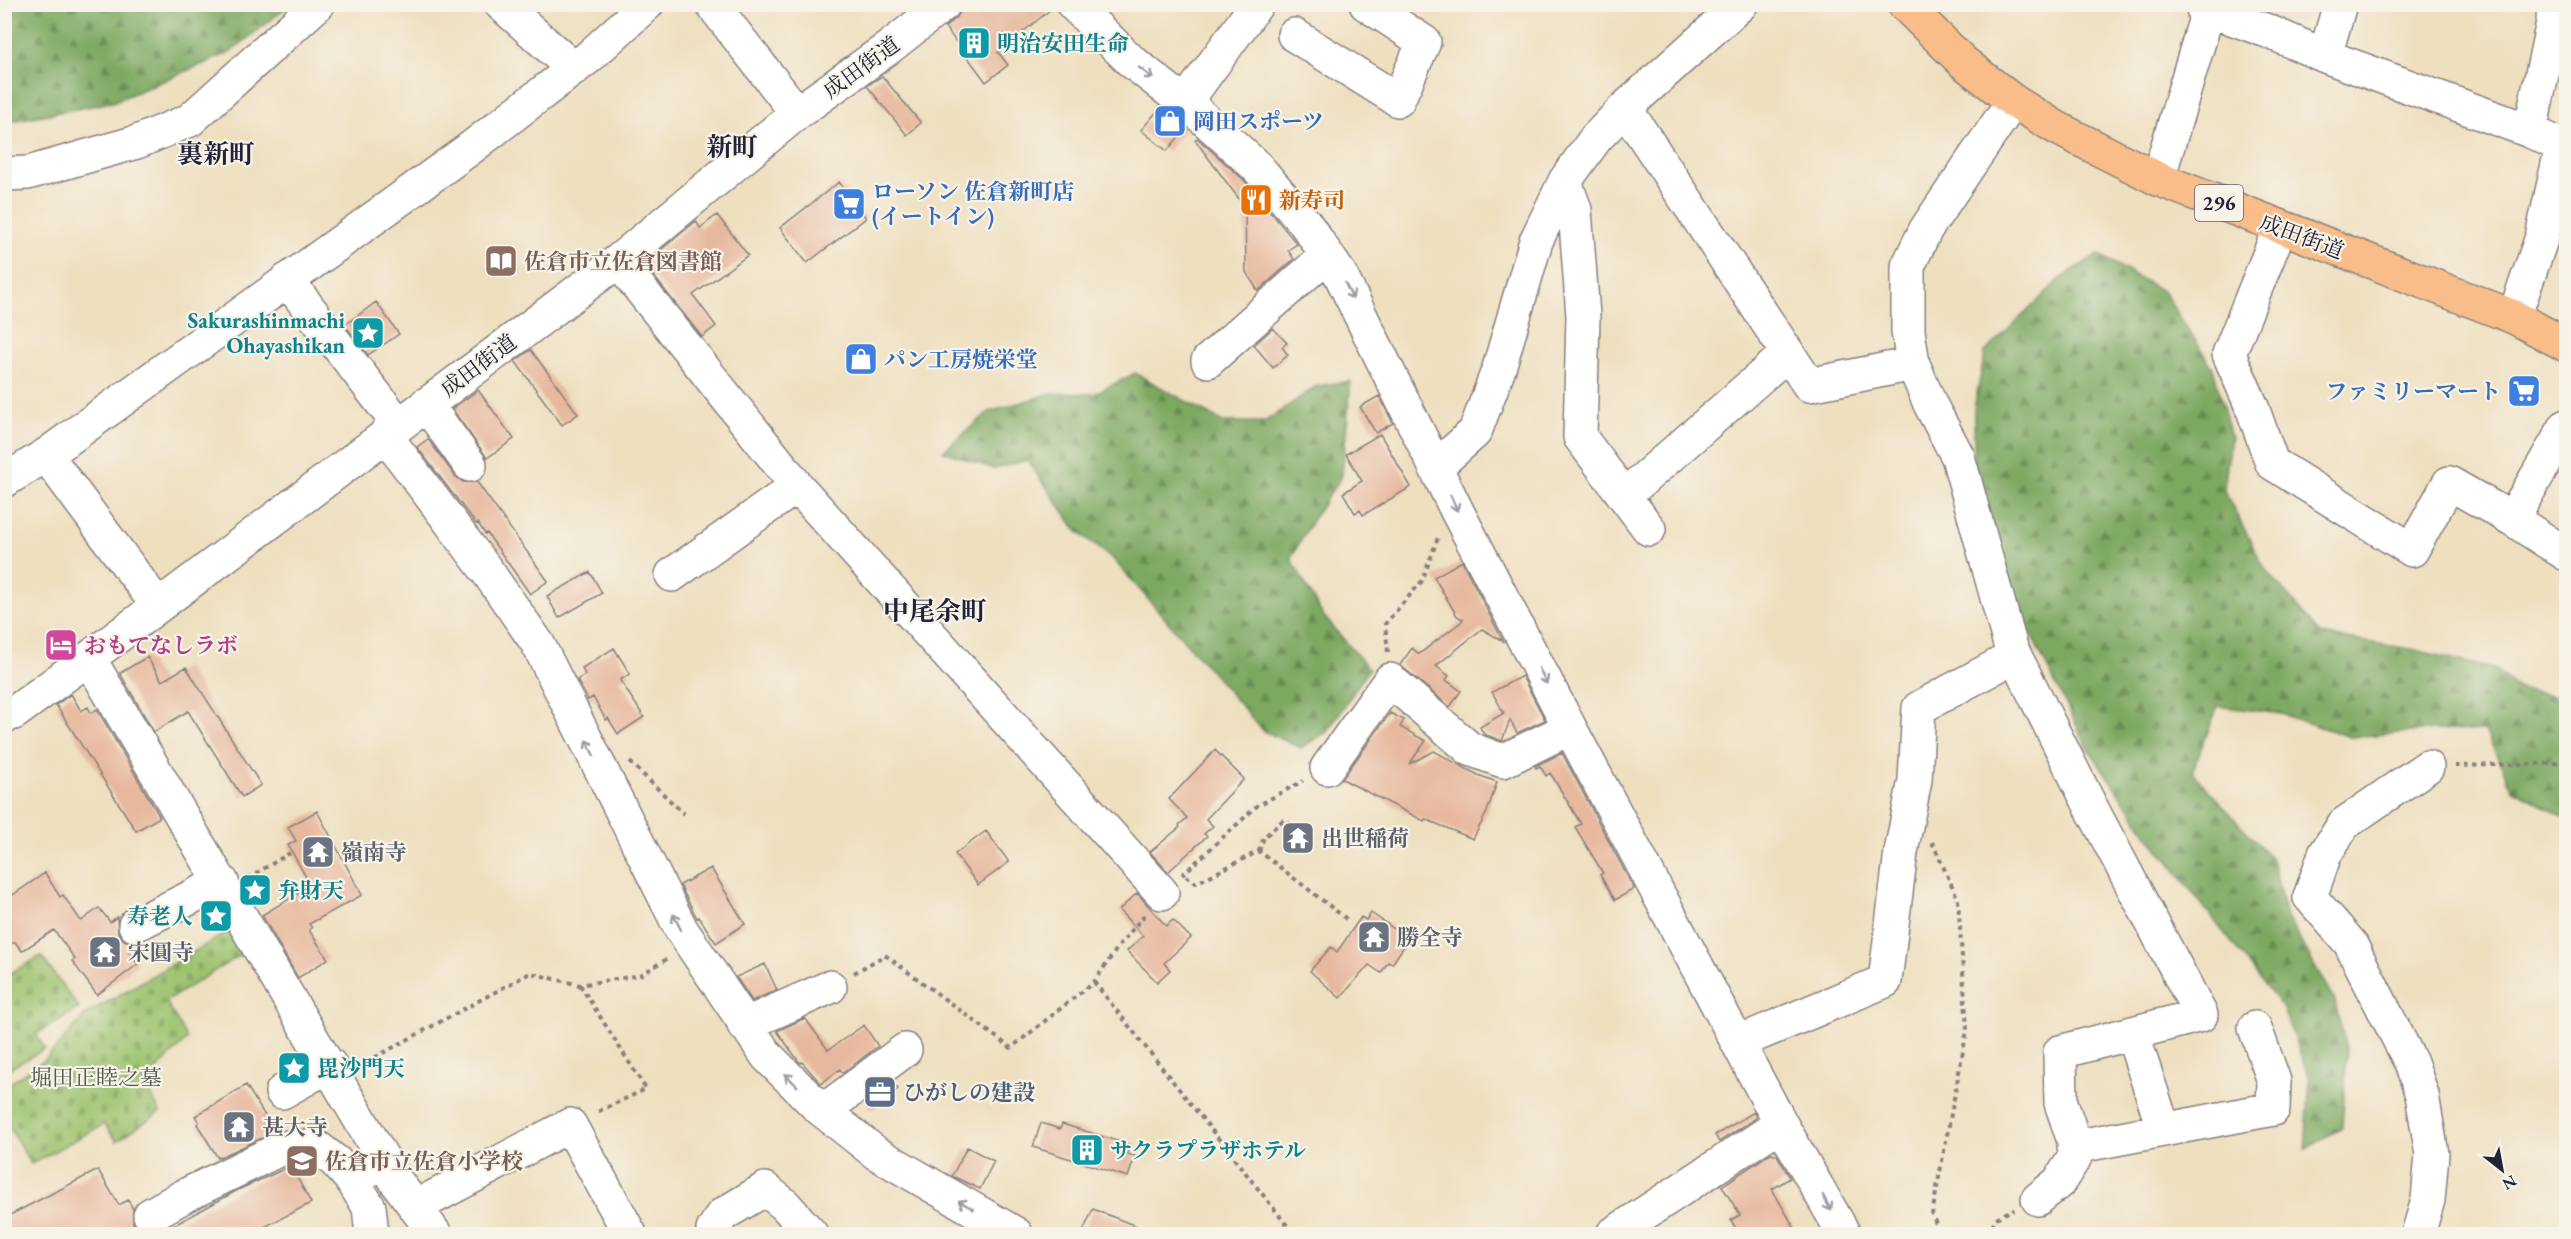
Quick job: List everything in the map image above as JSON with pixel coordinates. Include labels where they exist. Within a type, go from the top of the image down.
[{"type":"highway","name":"成田街道","points":[[1904,4],[1963,62],[2013,101],[2057,128],[2158,179],[2514,317],[2566,345]]},
{"type":"street","points":[[4,174],[28,173],[137,142],[190,120],[318,4]]},
{"type":"street","points":[[501,4],[574,69]]},
{"type":"street","points":[[4,481],[46,455],[468,150],[574,69],[647,4]]},
{"type":"street","points":[[712,4],[797,113]]},
{"type":"street","name":"成田街道","points":[[4,716],[14,713],[618,261],[797,113],[891,46],[944,4]]},
{"type":"street","points":[[1073,4],[1130,60],[1185,103],[1257,167],[1305,223],[1340,274],[1437,466],[1458,513],[1570,728],[1781,1124],[1844,1234]]},
{"type":"street","points":[[1185,103],[1257,4]]},
{"type":"street","points":[[1294,35],[1398,100],[1424,42],[1366,4]]},
{"type":"street","points":[[1437,466],[1475,432],[1499,368],[1536,241],[1565,181],[1596,138],[1625,108],[1741,4]]},
{"type":"street","points":[[2325,56],[2340,4]]},
{"type":"street","points":[[2530,131],[2551,33],[2554,4]]},
{"type":"street","points":[[2158,179],[2205,21],[2203,6],[2274,18],[2325,56],[2530,131],[2562,146],[2542,237],[2514,317]]},
{"type":"street","points":[[2013,101],[1926,229],[1908,266],[1908,331],[1913,364],[1930,404],[1958,457],[2015,656],[2091,807],[2201,1015],[2060,1052],[2061,1103],[2075,1157],[2059,1182],[2038,1199]]},
{"type":"street","points":[[1625,108],[1809,385],[1913,364]]},
{"type":"street","points":[[1565,181],[1575,210],[1583,316],[1580,437],[1649,529]]},
{"type":"street","points":[[2280,228],[2229,354],[2252,407],[2272,463],[2412,550],[2449,483],[2512,519],[2566,554]]},
{"type":"street","points":[[1209,361],[1327,255]]},
{"type":"street","points":[[618,261],[797,486],[1172,884]]},
{"type":"street","points":[[287,280],[538,644],[681,929],[767,1056],[823,1111],[876,1153],[1016,1234]]},
{"type":"street","points":[[1624,496],[1787,354]]},
{"type":"street","points":[[426,404],[470,465]]},
{"type":"street","points":[[2512,519],[2566,426]]},
{"type":"street","points":[[46,455],[158,606]]},
{"type":"street","points":[[672,575],[797,486]]},
{"type":"street","points":[[1739,1042],[1885,981],[1901,852],[1916,780],[1919,708],[2015,656]]},
{"type":"street","points":[[89,657],[385,1161],[435,1234]]},
{"type":"street","points":[[1327,768],[1390,680],[1470,749],[1503,760],[1570,728]]},
{"type":"street","points":[[2418,1234],[2428,1200],[2432,1154],[2422,1095],[2412,1065],[2350,943],[2310,897],[2325,854],[2344,824],[2427,767]]},
{"type":"street","points":[[135,925],[224,886]]},
{"type":"street","points":[[744,1025],[830,987]]},
{"type":"street","points":[[2074,1147],[2273,1109],[2274,1080],[2255,1028]]},
{"type":"street","points":[[2132,1033],[2164,1130]]},
{"type":"street","points":[[823,1111],[905,1050]]},
{"type":"street","points":[[282,1092],[334,1071]]},
{"type":"street","points":[[1613,1234],[1659,1222],[1781,1124]]},
{"type":"street","points":[[415,1207],[570,1125],[630,1234]]},
{"type":"street","points":[[150,1215],[276,1151],[292,1146],[318,1148],[336,1162],[352,1180],[369,1207],[372,1234]]},
{"type":"street","points":[[352,1180],[385,1161]]},
{"type":"street","points":[[710,1233],[722,1215],[765,1189],[785,1205],[811,1234]]},
{"type":"path","points":[[1390,680],[1385,624],[1422,581],[1437,537],[1458,513]]},
{"type":"path","points":[[2427,767],[2566,763]]},
{"type":"path","points":[[830,987],[885,955],[1011,1048],[1094,982],[1118,947],[1172,884],[1257,806],[1273,797]]},
{"type":"path","points":[[1172,884],[1196,883],[1259,851],[1264,837],[1283,820],[1293,825]]},
{"type":"path","points":[[1931,838],[1958,899],[1967,1030],[1932,1214],[1940,1234]]},
{"type":"path","points":[[1259,851],[1349,921]]},
{"type":"path","points":[[224,886],[290,853]]},
{"type":"path","points":[[334,1071],[530,974],[580,985],[640,975],[691,945]]},
{"type":"path","points":[[1094,982],[1294,1234]]},
{"type":"path","points":[[570,1125],[645,1089],[580,985]]},
{"type":"path","points":[[1988,1234],[1996,1218],[2038,1199]]},
{"type":"green space","points":[[5,4],[290,5],[229,53],[113,102],[5,122]]},
{"type":"green space","points":[[2098,254],[2164,292],[2213,368],[2231,437],[2224,490],[2264,567],[2321,635],[2411,649],[2494,669],[2519,689],[2566,699],[2566,818],[2513,790],[2485,731],[2436,730],[2350,737],[2281,714],[2218,706],[2192,772],[2272,859],[2286,916],[2335,1001],[2347,1053],[2342,1127],[2305,1149],[2310,1079],[2282,1007],[2147,834],[2088,748],[2014,601],[1974,477],[1974,409],[1985,352],[2061,278]]},
{"type":"green space","points":[[1135,373],[1223,422],[1264,422],[1317,386],[1351,381],[1342,476],[1316,514],[1291,558],[1322,614],[1369,669],[1327,732],[1301,748],[1263,731],[1113,559],[1078,532],[1027,460],[994,469],[943,451],[989,412],[1052,393],[1094,394]]},
{"type":"green space","name":"堀田正睦之墓","points":[[238,926],[250,949],[166,1001],[187,1039],[144,1082],[160,1112],[117,1141],[104,1124],[31,1164],[5,1120],[5,1086],[45,1060],[86,1014]]},
{"type":"green space","points":[[41,956],[79,1008],[36,1034],[45,1049],[5,1071],[5,976]]},
{"type":"building","points":[[962,4],[1055,4],[1055,6],[998,52],[1008,65],[986,82],[945,27],[956,18],[961,11]]},
{"type":"building","points":[[882,76],[921,123],[907,135],[867,86]]},
{"type":"building","points":[[1160,108],[1186,128],[1167,151],[1141,130]]},
{"type":"building","points":[[1197,138],[1244,180],[1297,244],[1288,250],[1294,259],[1258,291],[1246,272],[1245,207],[1195,140]]},
{"type":"building","points":[[839,182],[866,218],[807,263],[780,228]]},
{"type":"building","points":[[717,215],[748,255],[693,295],[716,326],[702,337],[644,264],[696,221],[700,228]]},
{"type":"building","points":[[376,302],[399,334],[368,355],[345,325]]},
{"type":"building","points":[[1273,328],[1287,343],[1282,347],[1288,355],[1273,368],[1254,345]]},
{"type":"building","points":[[531,350],[578,414],[562,425],[515,361]]},
{"type":"building","points":[[478,390],[514,439],[487,458],[452,409]]},
{"type":"building","points":[[1379,396],[1393,423],[1376,433],[1360,407]]},
{"type":"building","points":[[1380,434],[1411,487],[1363,515],[1360,510],[1355,513],[1343,493],[1362,481],[1346,454]]},
{"type":"building","points":[[428,439],[455,476],[463,482],[477,482],[548,581],[530,594],[487,533],[485,534],[478,523],[476,524],[417,447]]},
{"type":"building","points":[[1462,561],[1503,641],[1482,629],[1436,666],[1449,676],[1446,680],[1461,691],[1450,707],[1400,665],[1412,648],[1419,654],[1463,619],[1457,616],[1434,577]]},
{"type":"building","points":[[590,572],[602,593],[559,618],[547,596]]},
{"type":"building","points":[[614,648],[630,674],[620,680],[644,717],[618,734],[608,718],[606,720],[593,697],[588,700],[577,680],[585,675],[582,668]]},
{"type":"building","points":[[147,657],[162,681],[186,667],[261,785],[242,797],[188,711],[154,732],[120,673]]},
{"type":"building","points":[[1522,676],[1545,720],[1517,733],[1510,720],[1502,741],[1484,734],[1480,727],[1504,713],[1492,692]]},
{"type":"building","points":[[71,694],[81,711],[88,707],[91,713],[97,709],[160,817],[136,831],[56,705]]},
{"type":"building","points":[[1390,713],[1404,720],[1400,727],[1426,741],[1409,764],[1434,751],[1478,775],[1497,782],[1487,812],[1473,839],[1425,819],[1424,821],[1342,779]]},
{"type":"building","points":[[1215,750],[1244,779],[1206,819],[1213,826],[1204,834],[1207,836],[1168,872],[1150,852],[1180,827],[1179,825],[1187,818],[1169,799]]},
{"type":"building","points":[[1562,753],[1634,889],[1615,900],[1600,875],[1603,873],[1575,827],[1581,824],[1550,773],[1546,776],[1540,766],[1536,768],[1535,766]]},
{"type":"building","points":[[317,811],[362,895],[309,924],[312,928],[309,930],[328,959],[298,978],[262,915],[311,886],[288,845],[296,841],[288,827]]},
{"type":"building","points":[[986,831],[1009,862],[978,885],[955,854]]},
{"type":"building","points":[[711,868],[745,924],[716,943],[699,917],[697,918],[680,885]]},
{"type":"building","points":[[45,873],[60,897],[63,895],[81,921],[99,908],[110,922],[117,917],[118,933],[124,940],[137,944],[128,950],[138,964],[97,995],[72,961],[75,959],[54,930],[22,951],[15,942],[4,947],[4,901]]},
{"type":"building","points":[[1137,893],[1166,926],[1173,920],[1191,938],[1164,963],[1170,970],[1157,982],[1127,951],[1143,936],[1119,910]]},
{"type":"building","points":[[1371,913],[1409,939],[1392,964],[1388,962],[1381,973],[1369,965],[1340,998],[1310,971],[1331,947],[1337,952],[1361,917],[1366,920]]},
{"type":"building","points":[[765,964],[777,990],[752,1001],[736,977]]},
{"type":"building","points":[[805,1018],[828,1050],[864,1025],[878,1046],[843,1073],[840,1069],[821,1084],[802,1062],[800,1063],[777,1031]]},
{"type":"building","points":[[892,1083],[898,1089],[873,1110],[866,1102]]},
{"type":"building","points":[[246,1085],[275,1132],[218,1158],[197,1124],[199,1122],[195,1116]]},
{"type":"building","points":[[1754,1112],[1756,1118],[1719,1142],[1715,1135]]},
{"type":"building","name":"サクラプラザホテル","points":[[1041,1123],[1060,1129],[1062,1124],[1130,1145],[1127,1154],[1135,1156],[1128,1177],[1033,1147]]},
{"type":"building","points":[[967,1147],[994,1161],[980,1189],[952,1176]]},
{"type":"building","points":[[1771,1153],[1777,1155],[1790,1178],[1772,1189],[1798,1234],[1739,1234],[1731,1220],[1740,1215],[1722,1186]]},
{"type":"building","points":[[291,1166],[311,1203],[251,1234],[158,1234],[238,1190]]},
{"type":"building","points":[[98,1170],[119,1205],[128,1200],[133,1209],[133,1224],[147,1234],[4,1234],[4,1218]]},
{"type":"building","points":[[1093,1209],[1154,1233],[1154,1234],[1082,1234]]},
{"type":"place","name":"明治安田生命","points":[[974,43]]},
{"type":"place","name":"岡田スポーツ","points":[[1170,121]]},
{"type":"place","name":"新寿司","points":[[1256,200]]},
{"type":"place","name":"ローソン 佐倉新町店 (イートイン)","points":[[849,204]]},
{"type":"place","name":"佐倉市立佐倉図書館","points":[[501,261]]},
{"type":"place","name":"Sakurashinmachi Ohayashikan","points":[[368,333]]},
{"type":"place","name":"パン工房焼栄堂","points":[[861,359]]},
{"type":"place","name":"ファミリーマート","points":[[2524,391]]},
{"type":"place","name":"おもてなしラボ","points":[[61,645]]},
{"type":"place","name":"出世稲荷","points":[[1298,838]]},
{"type":"place","name":"嶺南寺","points":[[318,852]]},
{"type":"place","name":"弁財天","points":[[255,890]]},
{"type":"place","name":"寿老人","points":[[216,916]]},
{"type":"place","name":"勝全寺","points":[[1374,937]]},
{"type":"place","name":"宋圓寺","points":[[105,952]]},
{"type":"place","name":"毘沙門天","points":[[294,1068]]},
{"type":"place","name":"ひがしの建設","points":[[880,1092]]},
{"type":"place","name":"甚大寺","points":[[239,1127]]},
{"type":"place","name":"サクラプラザホテル","points":[[1087,1150]]},
{"type":"place","name":"佐倉市立佐倉小学校","points":[[302,1161]]},
{"type":"district","name":"新町","points":[[732,147]]},
{"type":"district","name":"裏新町","points":[[216,154]]},
{"type":"district","name":"中尾余町","points":[[935,611]]}]
